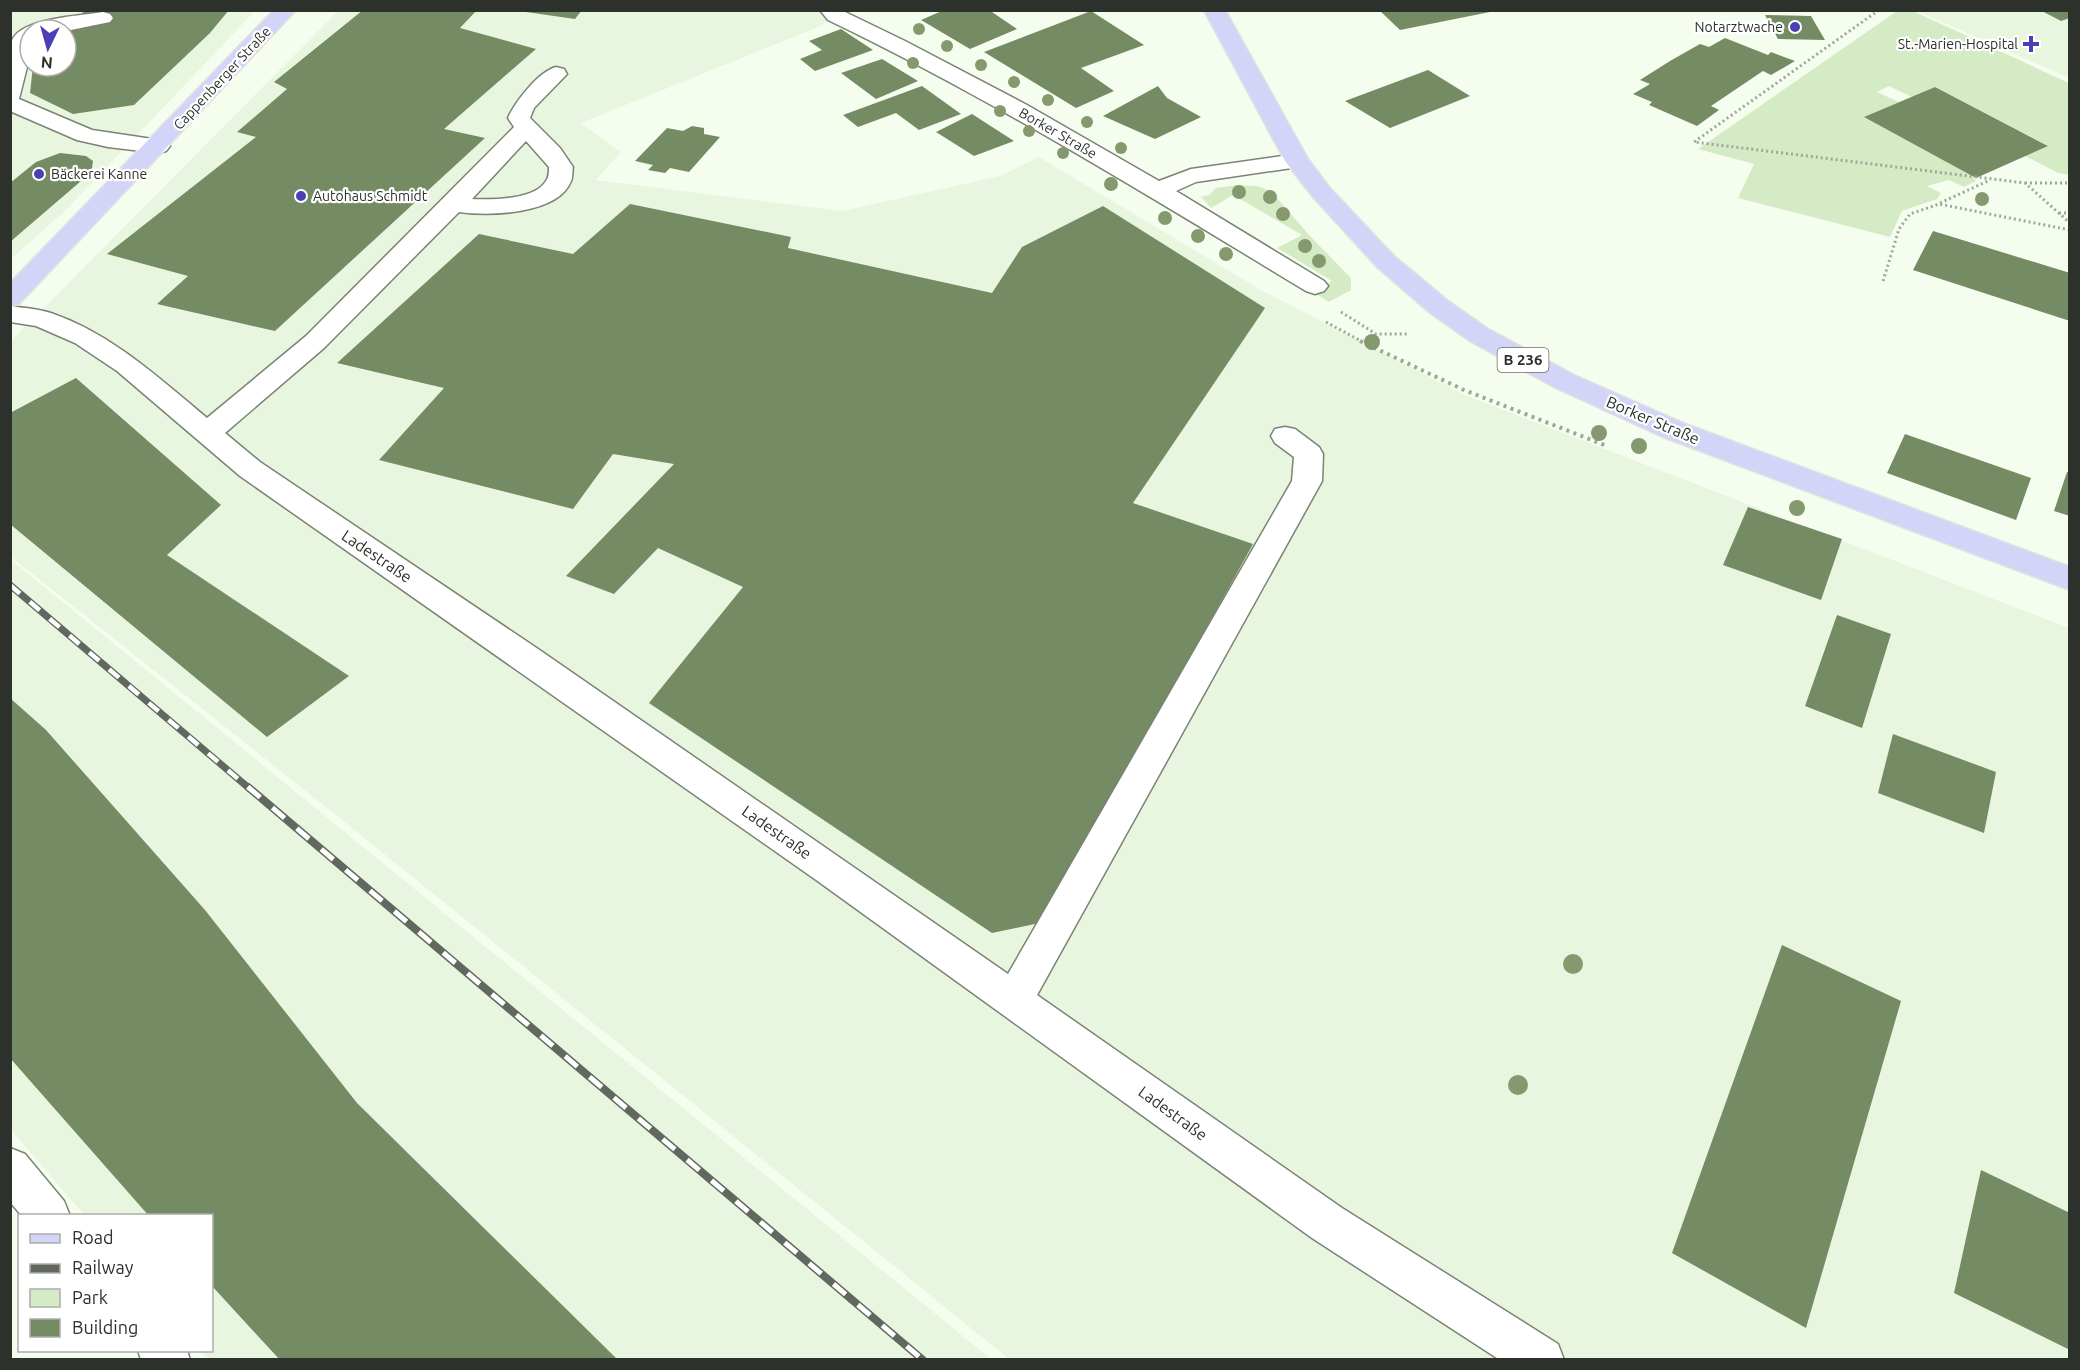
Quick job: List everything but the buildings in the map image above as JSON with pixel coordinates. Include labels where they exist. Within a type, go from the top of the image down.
[{"type":"main road","name":"Cappenberger Straße","points":[[10,298],[286,10]]},
{"type":"main road","points":[[1195,10],[1219,17]]},
{"type":"main road","name":"Borker Straße","points":[[1219,17],[1297,161],[1345,220],[1386,262],[1438,306],[1479,335],[1564,381],[1673,430],[2070,579]]},
{"type":"street","name":"Borker Straße","points":[[832,13],[993,96],[1157,190],[1314,286]]},
{"type":"street","points":[[78,23],[103,18]]},
{"type":"street","points":[[10,96],[18,61]]},
{"type":"street","points":[[453,204],[484,207],[526,202],[550,192],[560,180],[561,167],[540,140],[525,129],[519,114],[556,74]]},
{"type":"street","points":[[10,103],[85,135],[158,146]]},
{"type":"street","points":[[207,433],[315,342],[525,129]]},
{"type":"street","points":[[1157,190],[1191,176],[1297,161]]},
{"type":"street","name":"Ladestraße","points":[[10,314],[42,319],[84,337],[127,365],[250,469],[529,660],[1327,1223],[1542,1359]]},
{"type":"street","points":[[1014,1000],[1307,481],[1308,454],[1285,436]]},
{"type":"street","points":[[10,1168],[48,1214]]},
{"type":"path","points":[[1878,10],[1694,142],[2025,183],[2070,184]]},
{"type":"path","points":[[1883,281],[1899,230],[1910,214],[1939,204],[1990,179]]},
{"type":"path","points":[[2025,183],[2070,223]]},
{"type":"path","points":[[1939,204],[2070,230]]},
{"type":"path","points":[[2058,213],[2070,213]]},
{"type":"path","points":[[1314,286],[1307,291],[1376,334],[1479,335]]},
{"type":"shaded area","points":[[10,11],[255,11],[66,210],[11,259]]},
{"type":"shaded area","points":[[338,11],[843,11],[816,28],[581,123],[621,152],[596,180],[842,211],[1000,176],[1039,157],[1263,291],[1465,395],[2069,628],[2069,1359],[1009,1359],[336,815],[11,557],[10,342]]},
{"type":"shaded area","name":"St.-Marien-Hospital","points":[[1917,11],[2069,11],[2069,78]]},
{"type":"shaded area","points":[[10,559],[991,1359],[208,1359],[201,1352],[213,1352],[213,1214],[83,1214],[11,1130]]},
{"type":"green space","points":[[1897,11],[1913,11],[2069,83],[2069,175],[2058,173],[2025,156],[2047,145],[1935,87],[1912,97],[1889,86],[1877,92],[1899,102],[1865,117],[1971,175],[1976,181],[1964,187],[1949,180],[1927,186],[1941,193],[1937,199],[1902,211],[1890,237],[1738,198],[1754,164],[1698,149]]},
{"type":"green space","points":[[1237,185],[1257,186],[1271,191],[1351,278],[1351,290],[1329,302],[1313,292],[1332,281],[1277,248],[1302,235],[1233,195],[1211,208],[1201,197],[1209,195],[1216,188]]},
{"type":"railway","points":[[10,585],[250,789]]},
{"type":"railway","points":[[248,787],[923,1360]]},
{"type":"place","name":"Notarztwache","points":[[1795,27]]},
{"type":"place","name":"St.-Marien-Hospital","points":[[2031,44]]},
{"type":"place","name":"Bäckerei Kanne","points":[[39,174]]},
{"type":"place","name":"Autohaus Schmidt","points":[[301,196]]}]
